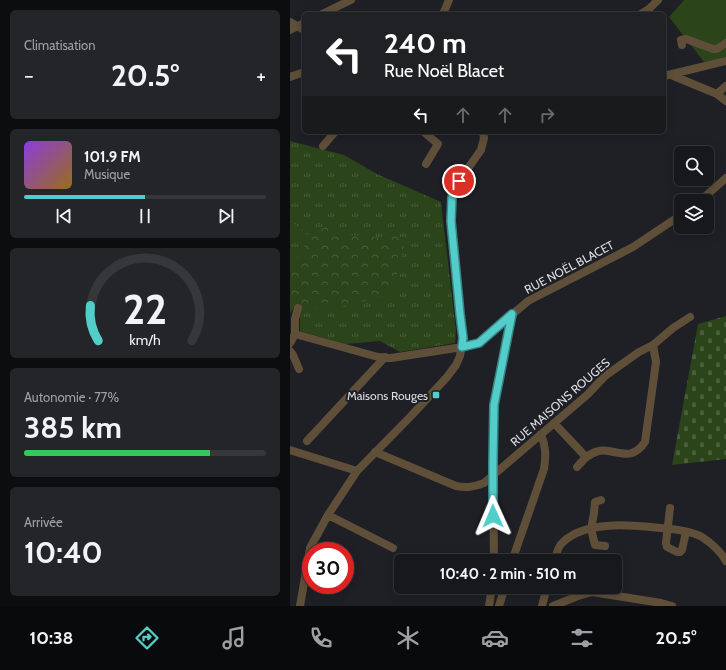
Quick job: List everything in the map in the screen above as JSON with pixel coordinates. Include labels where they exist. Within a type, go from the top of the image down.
[{"type":"street","points":[[326,12],[351,0]]},
{"type":"street","points":[[444,12],[449,0]]},
{"type":"street","points":[[644,12],[658,0]]},
{"type":"street","points":[[290,22],[299,27]]},
{"type":"street","points":[[682,44],[681,40],[686,39],[713,49],[718,49],[726,43]]},
{"type":"street","points":[[667,76],[726,61]]},
{"type":"street","points":[[290,77],[302,73]]},
{"type":"street","points":[[667,76],[717,94],[726,101]]},
{"type":"street","points":[[717,94],[726,86]]},
{"type":"street","points":[[323,146],[333,134]]},
{"type":"street","points":[[426,134],[438,144],[426,164]]},
{"type":"street","points":[[300,606],[310,548],[328,516],[357,471],[411,416],[456,365],[462,347],[463,338],[451,221],[452,197],[459,181],[481,150],[484,138],[483,134]]},
{"type":"street","points":[[708,194],[726,178]]},
{"type":"street","name":"RUE NOËL BLACET","points":[[295,334],[378,357],[391,358],[479,343],[528,301],[633,247],[674,220]]},
{"type":"street","points":[[290,343],[295,334],[295,318],[298,308]]},
{"type":"street","points":[[494,554],[494,405],[512,314]]},
{"type":"street","name":"RUE MAISONS ROUGES","points":[[375,452],[456,486],[466,488],[484,483],[587,395],[605,376],[639,352],[653,345],[673,328],[690,317]]},
{"type":"street","points":[[577,467],[586,457],[601,450],[633,454],[640,450],[645,442],[656,362],[653,345]]},
{"type":"street","points":[[290,351],[294,355],[299,369]]},
{"type":"street","points":[[307,441],[385,357]]},
{"type":"street","points":[[554,423],[586,457]]},
{"type":"street","points":[[514,554],[544,469],[546,455],[541,434]]},
{"type":"street","points":[[290,450],[357,471]]},
{"type":"street","points":[[601,500],[595,502],[590,529],[595,545],[605,546]]},
{"type":"street","points":[[670,508],[667,529],[667,547],[676,552],[680,552],[682,550],[686,532]]},
{"type":"street","points":[[328,516],[393,548]]},
{"type":"street","points":[[557,554],[562,543],[572,535],[602,526],[632,525],[686,532],[702,537],[726,559]]},
{"type":"street","points":[[553,606],[592,592],[672,606]]},
{"type":"street","points":[[489,606],[491,594]]},
{"type":"street","points":[[499,606],[503,594]]},
{"type":"street","points":[[542,606],[545,594]]},
{"type":"green space","points":[[684,0],[726,0],[726,57],[704,62],[669,17]]},
{"type":"green space","points":[[290,141],[344,155],[377,174],[441,202],[456,331],[455,343],[400,352],[380,341],[346,344],[300,331],[300,310],[296,306],[290,313]]},
{"type":"green space","points":[[290,220],[308,235],[326,227],[349,235],[382,238],[393,237],[396,227],[404,248],[394,287],[383,296],[333,309],[301,309],[297,305],[290,309],[290,262],[305,253],[304,243],[290,229]]},
{"type":"green space","points":[[726,316],[726,459],[672,465],[698,324]]},
{"type":"place","name":"Maisons Rouges","points":[[436,395]]},
{"type":"route","points":[[459,181],[452,197],[451,221],[463,338],[462,347],[479,343],[512,314],[494,405],[493,516]]}]
